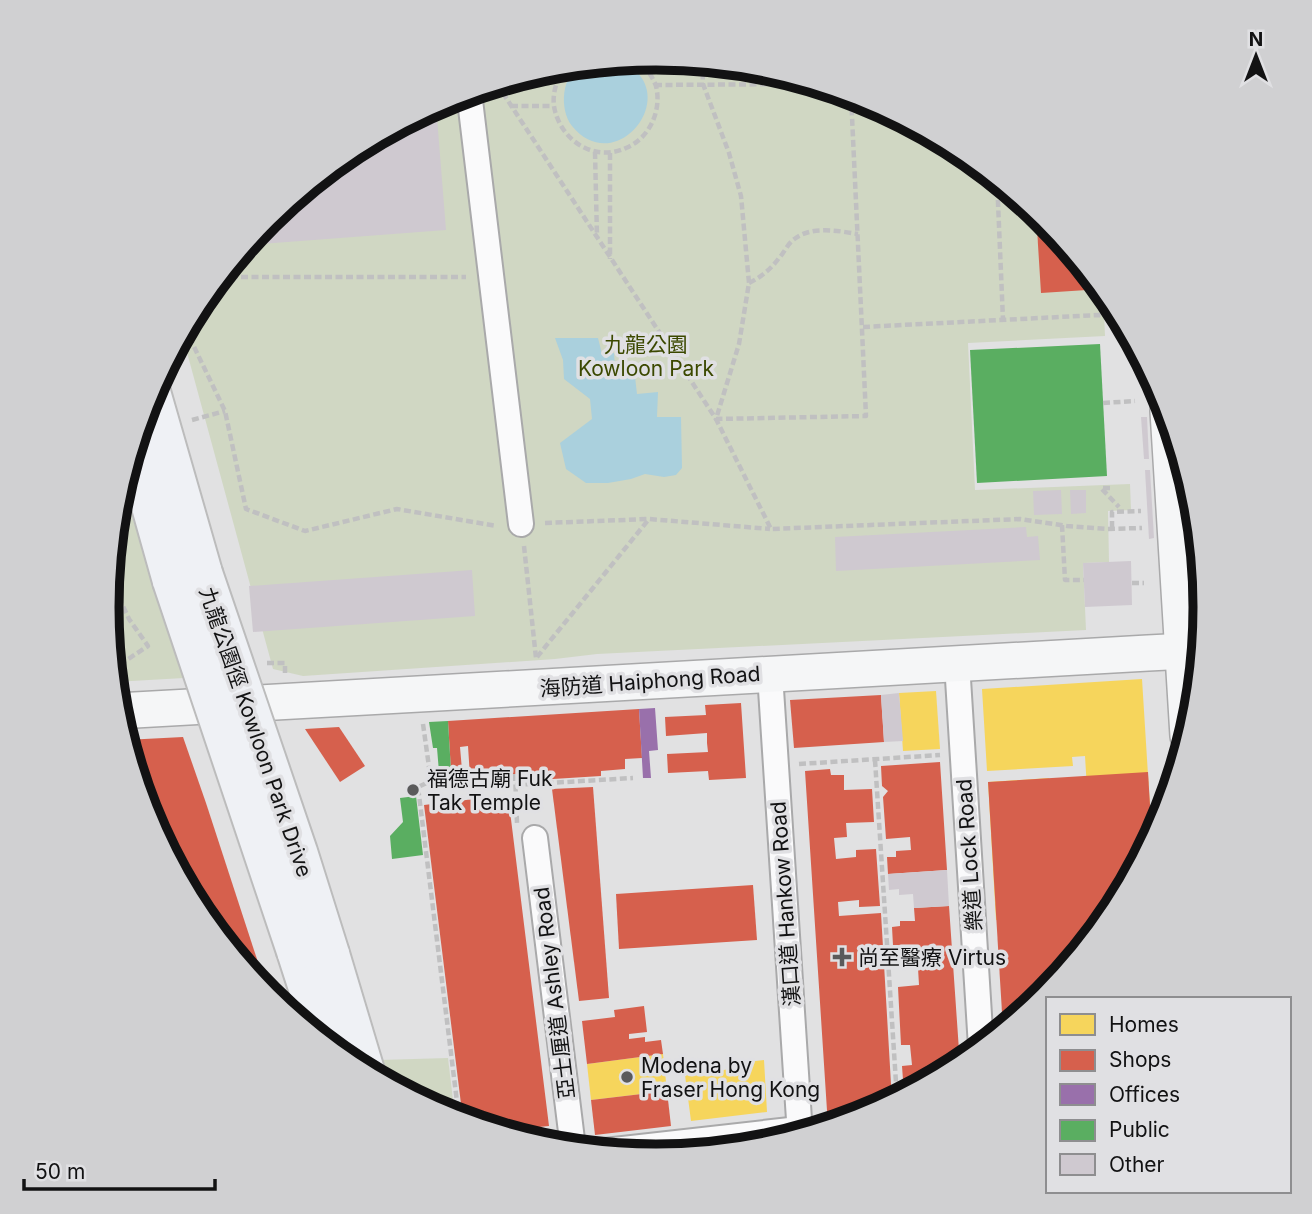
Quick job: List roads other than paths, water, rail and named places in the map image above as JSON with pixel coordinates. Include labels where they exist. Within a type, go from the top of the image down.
[{"type":"main road","name":"九龍公園徑 Kowloon Park Drive","points":[[155,413],[188,577]]},
{"type":"main road","name":"九龍公園徑 Kowloon Park Drive","points":[[140,459],[188,577],[313,953],[357,1052]]},
{"type":"main road","name":"九龍公園徑 Kowloon Park Drive","points":[[313,953],[324,1029]]},
{"type":"street","points":[[470,103],[522,524]]},
{"type":"street","points":[[1173,461],[1191,648]]},
{"type":"street","name":"海防道 Haiphong Road","points":[[129,710],[957,663],[1191,654]]},
{"type":"street","name":"樂道 Lock Road","points":[[957,663],[980,1035]]},
{"type":"street","name":"漢口道 Hankow Road","points":[[770,674],[800,1125]]},
{"type":"street","name":"亞士厘道 Ashley Road","points":[[527,834],[571,1137]]},
{"type":"street","points":[[685,1143],[714,1140]]},
{"type":"water","points":[[634,71],[639,74],[647,91],[646,109],[638,125],[625,137],[608,143],[590,140],[572,126],[568,119],[564,102],[569,77]]},
{"type":"water","points":[[555,338],[598,338],[602,354],[614,353],[615,368],[634,368],[637,394],[658,392],[657,417],[681,417],[682,468],[676,475],[664,477],[645,474],[608,483],[586,483],[566,469],[560,443],[592,419],[590,399],[564,379],[563,360]]},
{"type":"place","name":"福德古廟 Fuk Tak Temple","points":[[413,790]]},
{"type":"place","name":"尚至醫療 Virtus","points":[[842,957]]},
{"type":"place","name":"Modena by Fraser Hong Kong","points":[[627,1077]]},
{"type":"park label","name":"九龍公園 Kowloon Park","points":[[646,356]]}]
